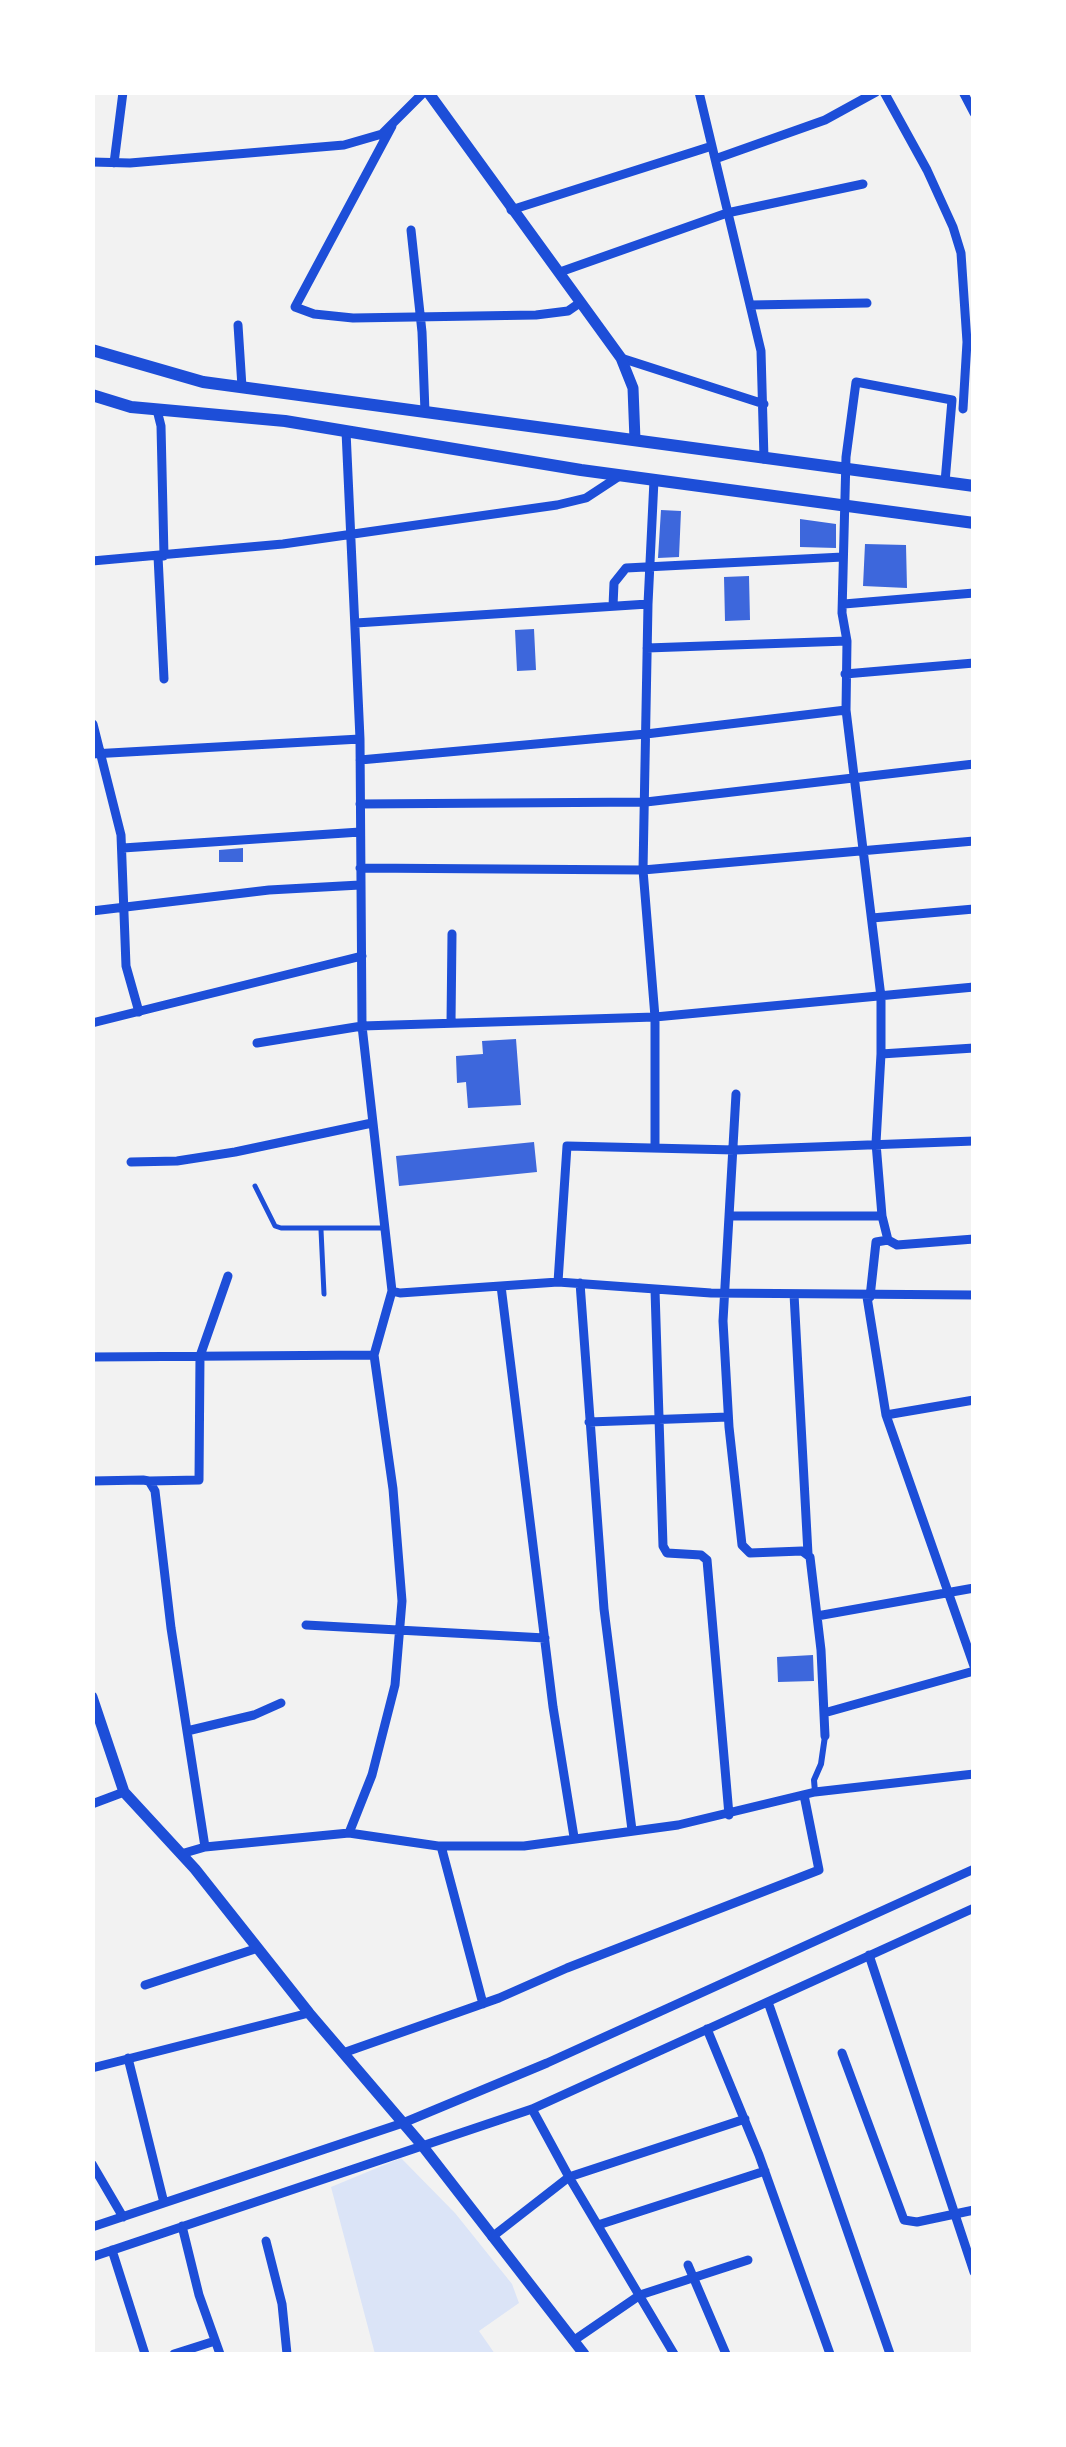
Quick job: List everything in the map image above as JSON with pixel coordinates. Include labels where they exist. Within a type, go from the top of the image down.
[{"type":"main road","points":[[92,350],[203,382],[974,486]]},
{"type":"main road","points":[[92,395],[156,410],[285,422],[654,480],[974,523]]},
{"type":"street","points":[[114,162],[122,92]]},
{"type":"street","points":[[92,162],[326,148],[367,140],[392,126],[426,92],[622,358],[633,388],[634,440]]},
{"type":"street","points":[[699,92],[761,351],[764,459]]},
{"type":"street","points":[[715,158],[824,120],[880,92],[927,170],[961,254],[968,410],[951,408]]},
{"type":"street","points":[[963,92],[974,112]]},
{"type":"street","points":[[392,126],[296,307],[314,314],[354,318],[421,317],[554,314],[581,302]]},
{"type":"street","points":[[511,210],[712,146]]},
{"type":"street","points":[[560,272],[728,213],[862,184]]},
{"type":"street","points":[[412,230],[425,412]]},
{"type":"street","points":[[750,305],[867,303]]},
{"type":"street","points":[[238,325],[242,387]]},
{"type":"street","points":[[622,358],[764,404]]},
{"type":"street","points":[[888,1240],[882,1216],[876,1143],[881,997],[846,710],[847,641],[842,613],[845,471],[856,382],[952,400],[945,482]]},
{"type":"street","points":[[156,410],[161,426],[164,678]]},
{"type":"street","points":[[346,431],[360,739],[362,1026],[392,1291],[374,1355],[394,1488],[401,1584],[395,1686],[382,1740],[349,1833]]},
{"type":"street","points":[[92,561],[351,535],[558,505],[586,498],[621,475]]},
{"type":"street","points":[[654,480],[643,870],[654,1017],[654,1146]]},
{"type":"street","points":[[613,606],[614,583],[626,568],[843,556]]},
{"type":"street","points":[[844,604],[974,593]]},
{"type":"street","points":[[356,623],[648,604]]},
{"type":"street","points":[[647,648],[847,641]]},
{"type":"street","points":[[845,674],[974,664]]},
{"type":"street","points":[[360,760],[646,734],[846,710]]},
{"type":"street","points":[[93,724],[96,753],[122,848],[126,966],[139,1012]]},
{"type":"street","points":[[96,753],[360,739]]},
{"type":"street","points":[[360,804],[646,802],[974,764]]},
{"type":"street","points":[[122,848],[360,832]]},
{"type":"street","points":[[360,868],[643,870],[974,841]]},
{"type":"street","points":[[92,911],[268,890],[360,885]]},
{"type":"street","points":[[872,918],[974,908]]},
{"type":"street","points":[[452,934],[452,1024]]},
{"type":"street","points":[[92,1023],[362,956]]},
{"type":"street","points":[[257,1044],[362,1026],[654,1017],[974,987]]},
{"type":"street","points":[[881,1054],[974,1048]]},
{"type":"street","points":[[736,1094],[724,1293],[728,1418],[743,1550],[808,1554]]},
{"type":"street","points":[[131,1162],[216,1155],[372,1123]]},
{"type":"street","points":[[558,1282],[565,1148],[571,1145],[735,1150],[974,1141]]},
{"type":"street","points":[[731,1216],[882,1216]]},
{"type":"street","points":[[824,1713],[974,1668],[970,1646],[946,1594],[886,1415],[869,1296],[876,1242],[888,1240],[897,1245],[974,1239]]},
{"type":"street","points":[[92,1481],[199,1480],[200,1356],[228,1276]]},
{"type":"street","points":[[392,1291],[400,1294],[558,1282],[724,1293],[974,1295]]},
{"type":"street","points":[[580,1283],[610,1669],[632,1830]]},
{"type":"street","points":[[501,1286],[574,1837]]},
{"type":"street","points":[[655,1290],[663,1546],[670,1554],[705,1556],[709,1566],[729,1814]]},
{"type":"street","points":[[794,1294],[808,1554],[818,1616],[824,1713],[815,1792]]},
{"type":"street","points":[[92,1358],[374,1355]]},
{"type":"street","points":[[886,1415],[974,1400]]},
{"type":"street","points":[[590,1422],[728,1418]]},
{"type":"street","points":[[148,1482],[155,1491],[205,1847]]},
{"type":"street","points":[[818,1616],[974,1588]]},
{"type":"street","points":[[306,1625],[545,1638]]},
{"type":"street","points":[[92,1697],[124,1792],[181,1854],[309,2014],[421,2144],[584,2354]]},
{"type":"street","points":[[187,1731],[254,1714],[280,1703]]},
{"type":"street","points":[[181,1854],[205,1847],[349,1833],[441,1846],[508,1848],[729,1814],[815,1792],[974,1774]]},
{"type":"street","points":[[92,1804],[124,1792]]},
{"type":"street","points":[[343,2053],[483,2004],[820,1870],[804,1795]]},
{"type":"street","points":[[441,1846],[483,2004]]},
{"type":"street","points":[[92,2227],[403,2123],[547,2063],[974,1870]]},
{"type":"street","points":[[92,2257],[532,2108],[974,1908]]},
{"type":"street","points":[[145,1984],[258,1948]]},
{"type":"street","points":[[869,1956],[974,2272]]},
{"type":"street","points":[[768,2002],[890,2354]]},
{"type":"street","points":[[92,2068],[309,2014]]},
{"type":"street","points":[[707,2029],[746,2120],[830,2354]]},
{"type":"street","points":[[842,2053],[904,2220],[917,2222],[974,2210]]},
{"type":"street","points":[[128,2058],[164,2203]]},
{"type":"street","points":[[532,2108],[674,2354]]},
{"type":"street","points":[[492,2237],[569,2177],[746,2120]]},
{"type":"street","points":[[92,2164],[122,2217]]},
{"type":"street","points":[[598,2225],[765,2171]]},
{"type":"street","points":[[182,2226],[199,2295],[220,2354]]},
{"type":"street","points":[[266,2241],[280,2292],[286,2354]]},
{"type":"street","points":[[112,2250],[145,2354]]},
{"type":"street","points":[[573,2341],[640,2295],[748,2260]]},
{"type":"street","points":[[688,2266],[726,2354]]},
{"type":"street","points":[[174,2354],[216,2341]]},
{"type":"lane","points":[[255,1186],[275,1226],[321,1230],[383,1228]]},
{"type":"lane","points":[[321,1230],[324,1294]]},
{"type":"shaded area","points":[[401,2158],[455,2213],[512,2284],[519,2303],[479,2331],[495,2354],[375,2354],[331,2187]]},
{"type":"building","points":[[661,510],[681,511],[679,557],[658,558]]},
{"type":"building","points":[[800,519],[836,524],[836,548],[800,547]]},
{"type":"building","points":[[865,544],[906,545],[907,588],[863,586]]},
{"type":"building","points":[[749,576],[750,620],[725,621],[724,577]]},
{"type":"building","points":[[534,629],[536,670],[517,671],[515,630]]},
{"type":"building","points":[[243,848],[243,862],[219,862],[219,850]]},
{"type":"building","points":[[516,1039],[521,1105],[468,1108],[466,1082],[457,1083],[456,1056],[483,1054],[482,1041]]},
{"type":"building","points":[[534,1142],[537,1172],[399,1186],[396,1156]]},
{"type":"building","points":[[813,1655],[814,1681],[778,1682],[777,1657]]}]
